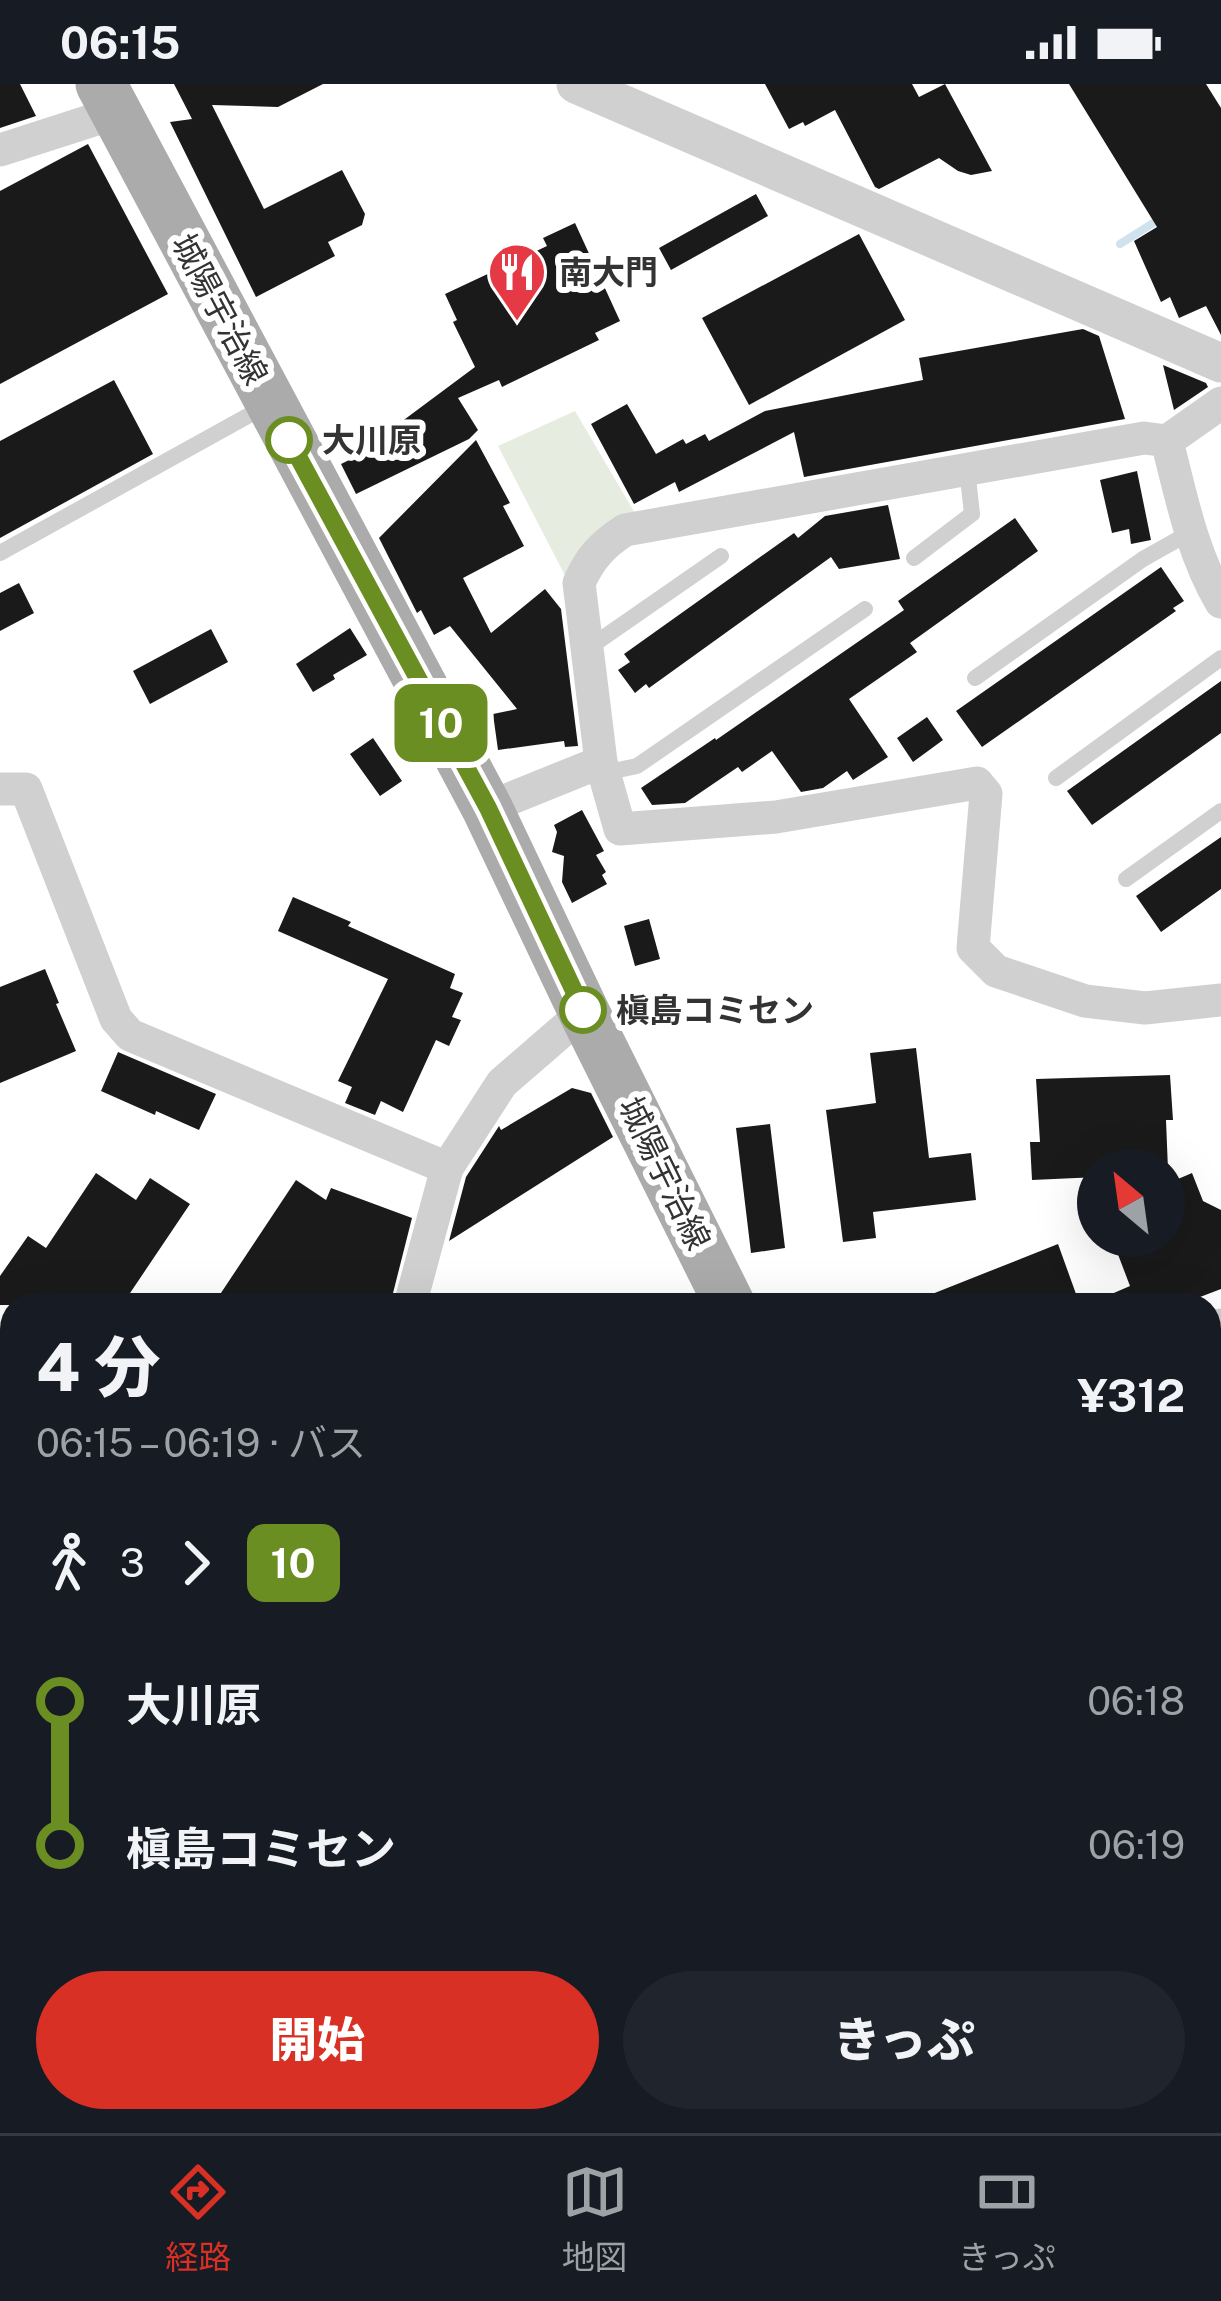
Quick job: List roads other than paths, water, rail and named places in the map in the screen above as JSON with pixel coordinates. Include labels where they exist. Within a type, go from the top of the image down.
[{"type":"main road","name":"城陽宇治線","points":[[108,98],[488,808],[724,1293]]},
{"type":"street","points":[[576,84],[1221,363]]},
{"type":"street","points":[[0,150],[108,98]]},
{"type":"street","points":[[1221,403],[1166,441],[1144,437],[625,530],[602,545],[579,583],[603,768],[620,830],[776,817],[976,783],[986,794],[974,948],[996,971],[1085,1001],[1145,1008],[1221,1000]]},
{"type":"street","points":[[1166,441],[1207,579],[1221,602]]},
{"type":"street","points":[[488,808],[603,768]]},
{"type":"street","points":[[0,789],[26,788],[116,1019],[130,1035],[446,1168]]},
{"type":"street","points":[[413,1293],[446,1168],[502,1083],[584,1012]]},
{"type":"lane","points":[[0,553],[270,404]]},
{"type":"lane","points":[[914,558],[972,514],[967,469]]},
{"type":"lane","points":[[975,679],[1144,559],[1191,532]]},
{"type":"lane","points":[[587,649],[721,556]]},
{"type":"lane","points":[[603,768],[637,766],[866,609]]},
{"type":"lane","points":[[1055,778],[1221,658]]},
{"type":"lane","points":[[1126,879],[1221,811]]},
{"type":"waterway","points":[[1120,244],[1158,220]]},
{"type":"place","name":"南大門","points":[[517,323]]},
{"type":"place","name":"大川原","points":[[289,440]]},
{"type":"place","name":"槇島コミセン","points":[[583,1010]]}]
